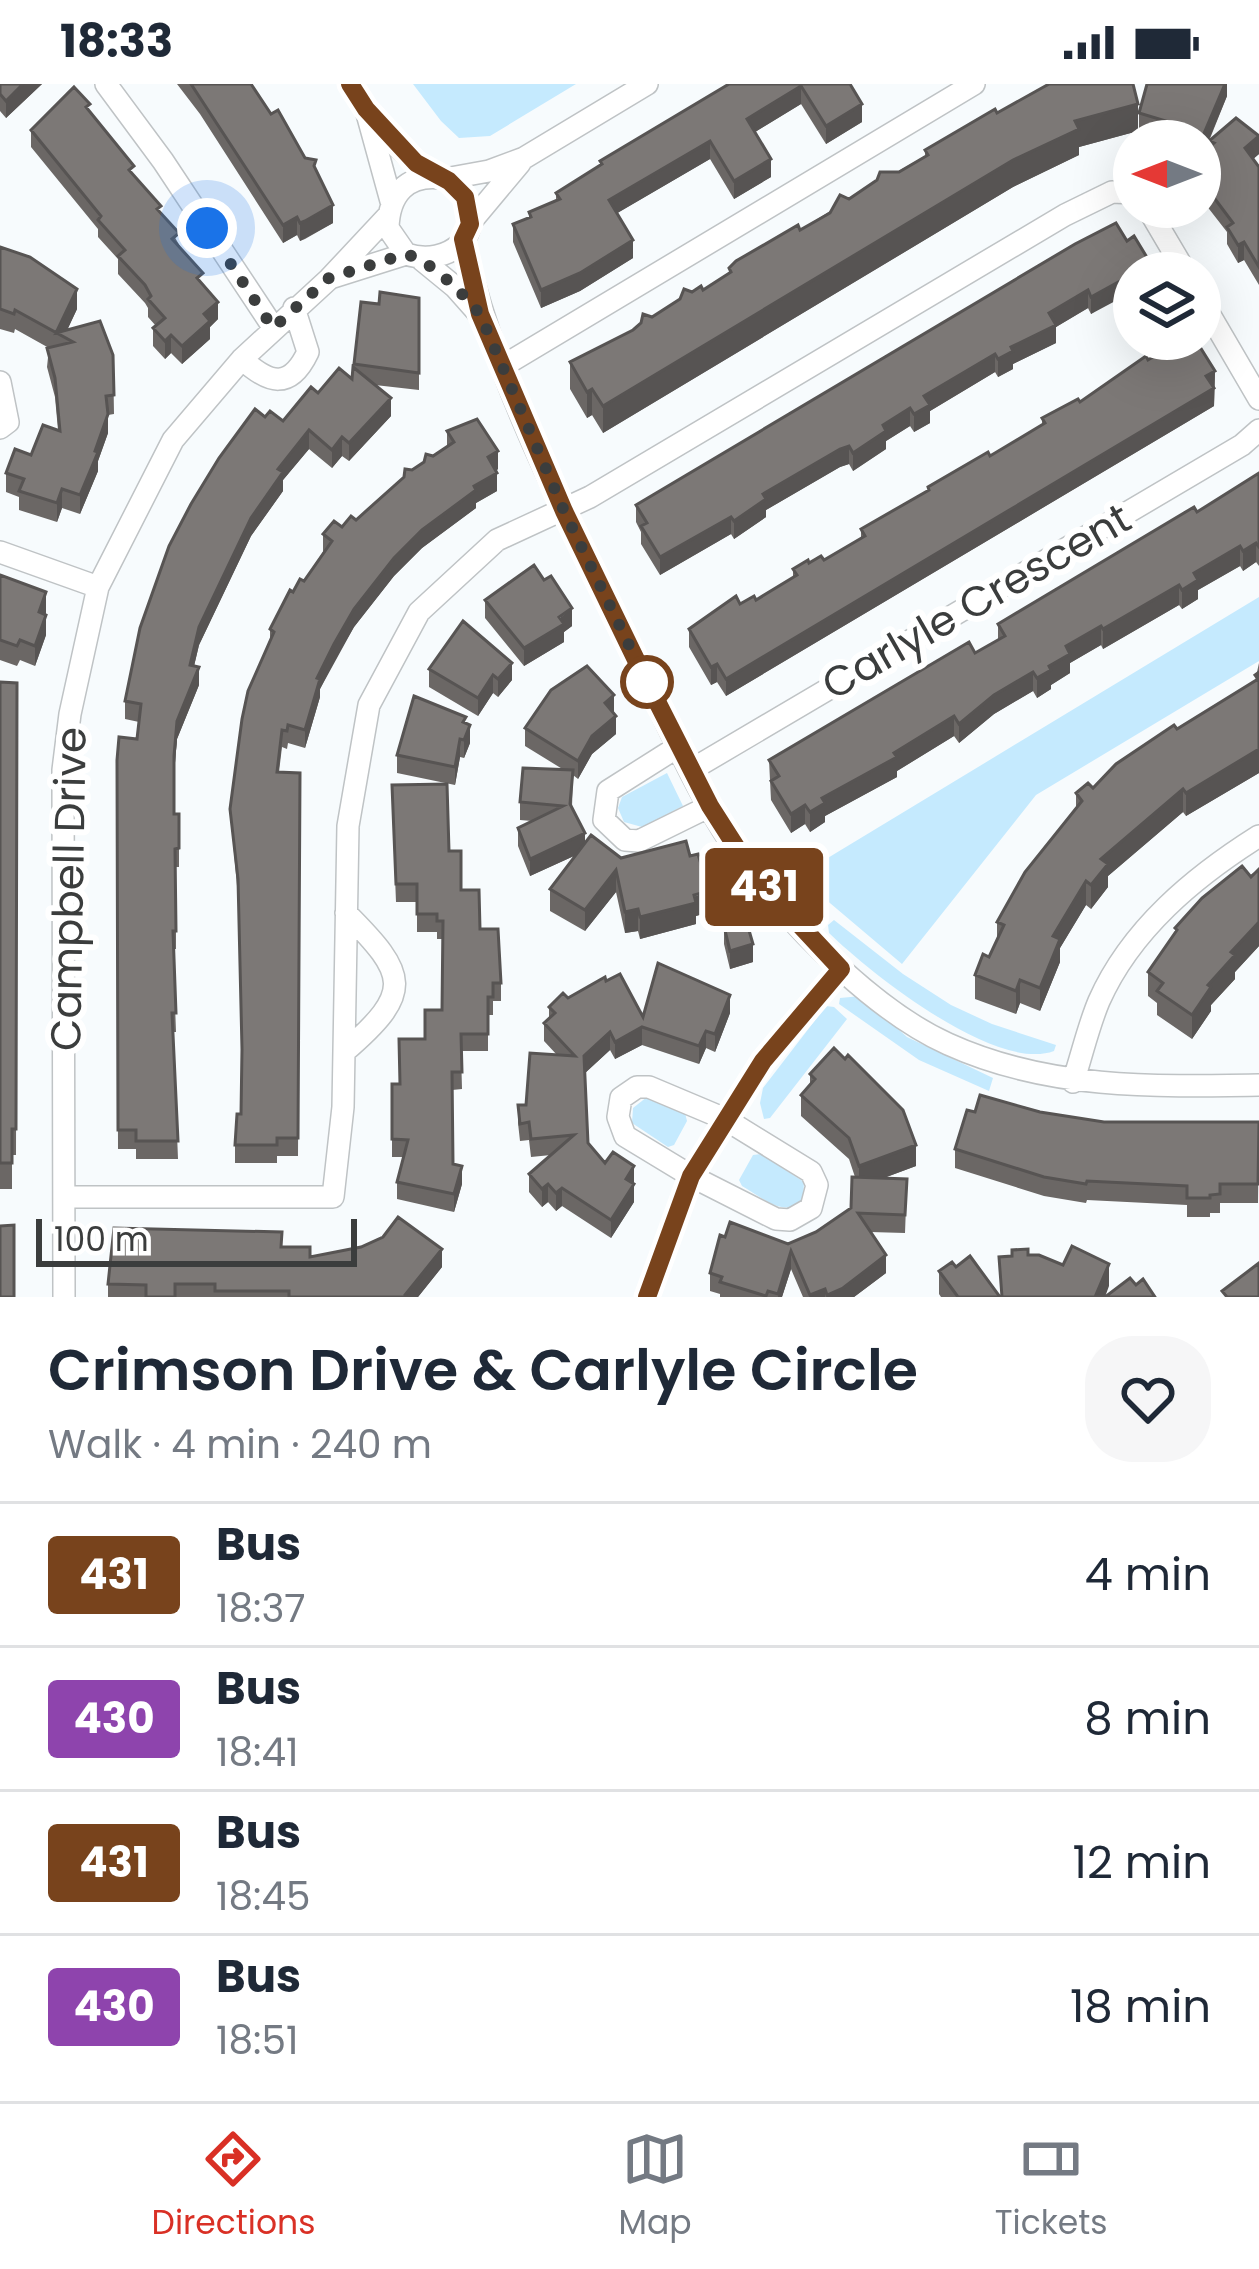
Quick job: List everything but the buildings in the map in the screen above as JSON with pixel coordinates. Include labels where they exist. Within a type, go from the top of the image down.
[{"type":"street","points":[[106,84],[273,328]]},
{"type":"street","points":[[350,84],[366,109],[416,163],[465,197],[480,314],[564,511],[691,770],[756,878],[841,969],[894,1012],[945,1043],[1003,1065],[1073,1082],[1150,1087],[1259,1085]]},
{"type":"street","points":[[390,209],[406,184],[422,177],[443,179],[489,171],[524,158],[647,84]]},
{"type":"street","points":[[503,366],[974,84]]},
{"type":"street","points":[[366,109],[390,209],[391,236],[455,286],[480,314]]},
{"type":"street","points":[[414,257],[440,260],[453,252],[498,184],[524,158]]},
{"type":"street","points":[[64,1196],[333,1197],[344,1052],[348,826],[369,705],[419,612],[497,540],[564,511],[1065,215],[1113,192]]},
{"type":"street","name":"Campbell Drive","points":[[64,1297],[63,770],[98,586],[173,440],[242,358],[329,278],[390,209]]},
{"type":"street","name":"Campbell Drive","points":[[329,278],[414,257]]},
{"type":"street","points":[[242,358],[262,377],[286,379],[298,374],[308,352],[294,308]]},
{"type":"street","points":[[1221,334],[1259,399]]},
{"type":"street","points":[[0,382],[8,422],[0,428]]},
{"type":"street","name":"Carlyle Crescent","points":[[691,770],[1242,445],[1259,430]]},
{"type":"street","points":[[0,552],[98,586]]},
{"type":"street","points":[[679,746],[608,791],[604,820],[625,841],[639,842],[710,806]]},
{"type":"street","points":[[1073,1082],[1100,999],[1150,922],[1208,869],[1259,836]]},
{"type":"street","points":[[344,1052],[380,1019],[392,1000],[394,982],[386,952],[346,913]]},
{"type":"street","points":[[647,1297],[691,1176],[763,1061],[841,969]]},
{"type":"street","points":[[637,1087],[649,1087],[725,1119],[812,1172],[817,1185],[812,1208],[790,1220],[776,1219],[691,1176],[625,1136],[618,1117],[621,1098],[637,1087]]},
{"type":"shaded area","points":[[413,84],[576,84],[490,136],[459,138]]},
{"type":"shaded area","points":[[1259,597],[1259,661],[1036,795],[902,964],[798,876]]},
{"type":"shaded area","points":[[667,773],[683,806],[642,827],[624,822],[618,808],[622,797]]},
{"type":"shaded area","points":[[834,920],[951,1005],[1056,1045],[1054,1051],[1029,1054],[1000,1047],[935,1015],[829,933],[828,925]]},
{"type":"shaded area","points":[[861,996],[907,1037],[993,1078],[989,1091],[919,1060],[839,1004],[840,998]]},
{"type":"shaded area","points":[[826,1006],[847,1019],[770,1118],[764,1119],[763,1088]]},
{"type":"shaded area","points":[[647,1097],[685,1113],[687,1121],[674,1145],[668,1147],[632,1123],[633,1108]]},
{"type":"shaded area","points":[[761,1154],[804,1182],[803,1200],[781,1207],[742,1186],[739,1180],[753,1155]]},
{"type":"bus line","name":"431","points":[[350,84],[366,109],[416,163],[449,181],[465,197],[470,224],[463,239],[480,314],[564,511],[640,668],[710,806],[756,878],[841,969],[763,1061],[691,1176],[647,1297]]},
{"type":"route","points":[[207,228],[273,328],[329,278],[406,254],[422,260],[455,286],[480,314],[564,511],[647,682]]}]
